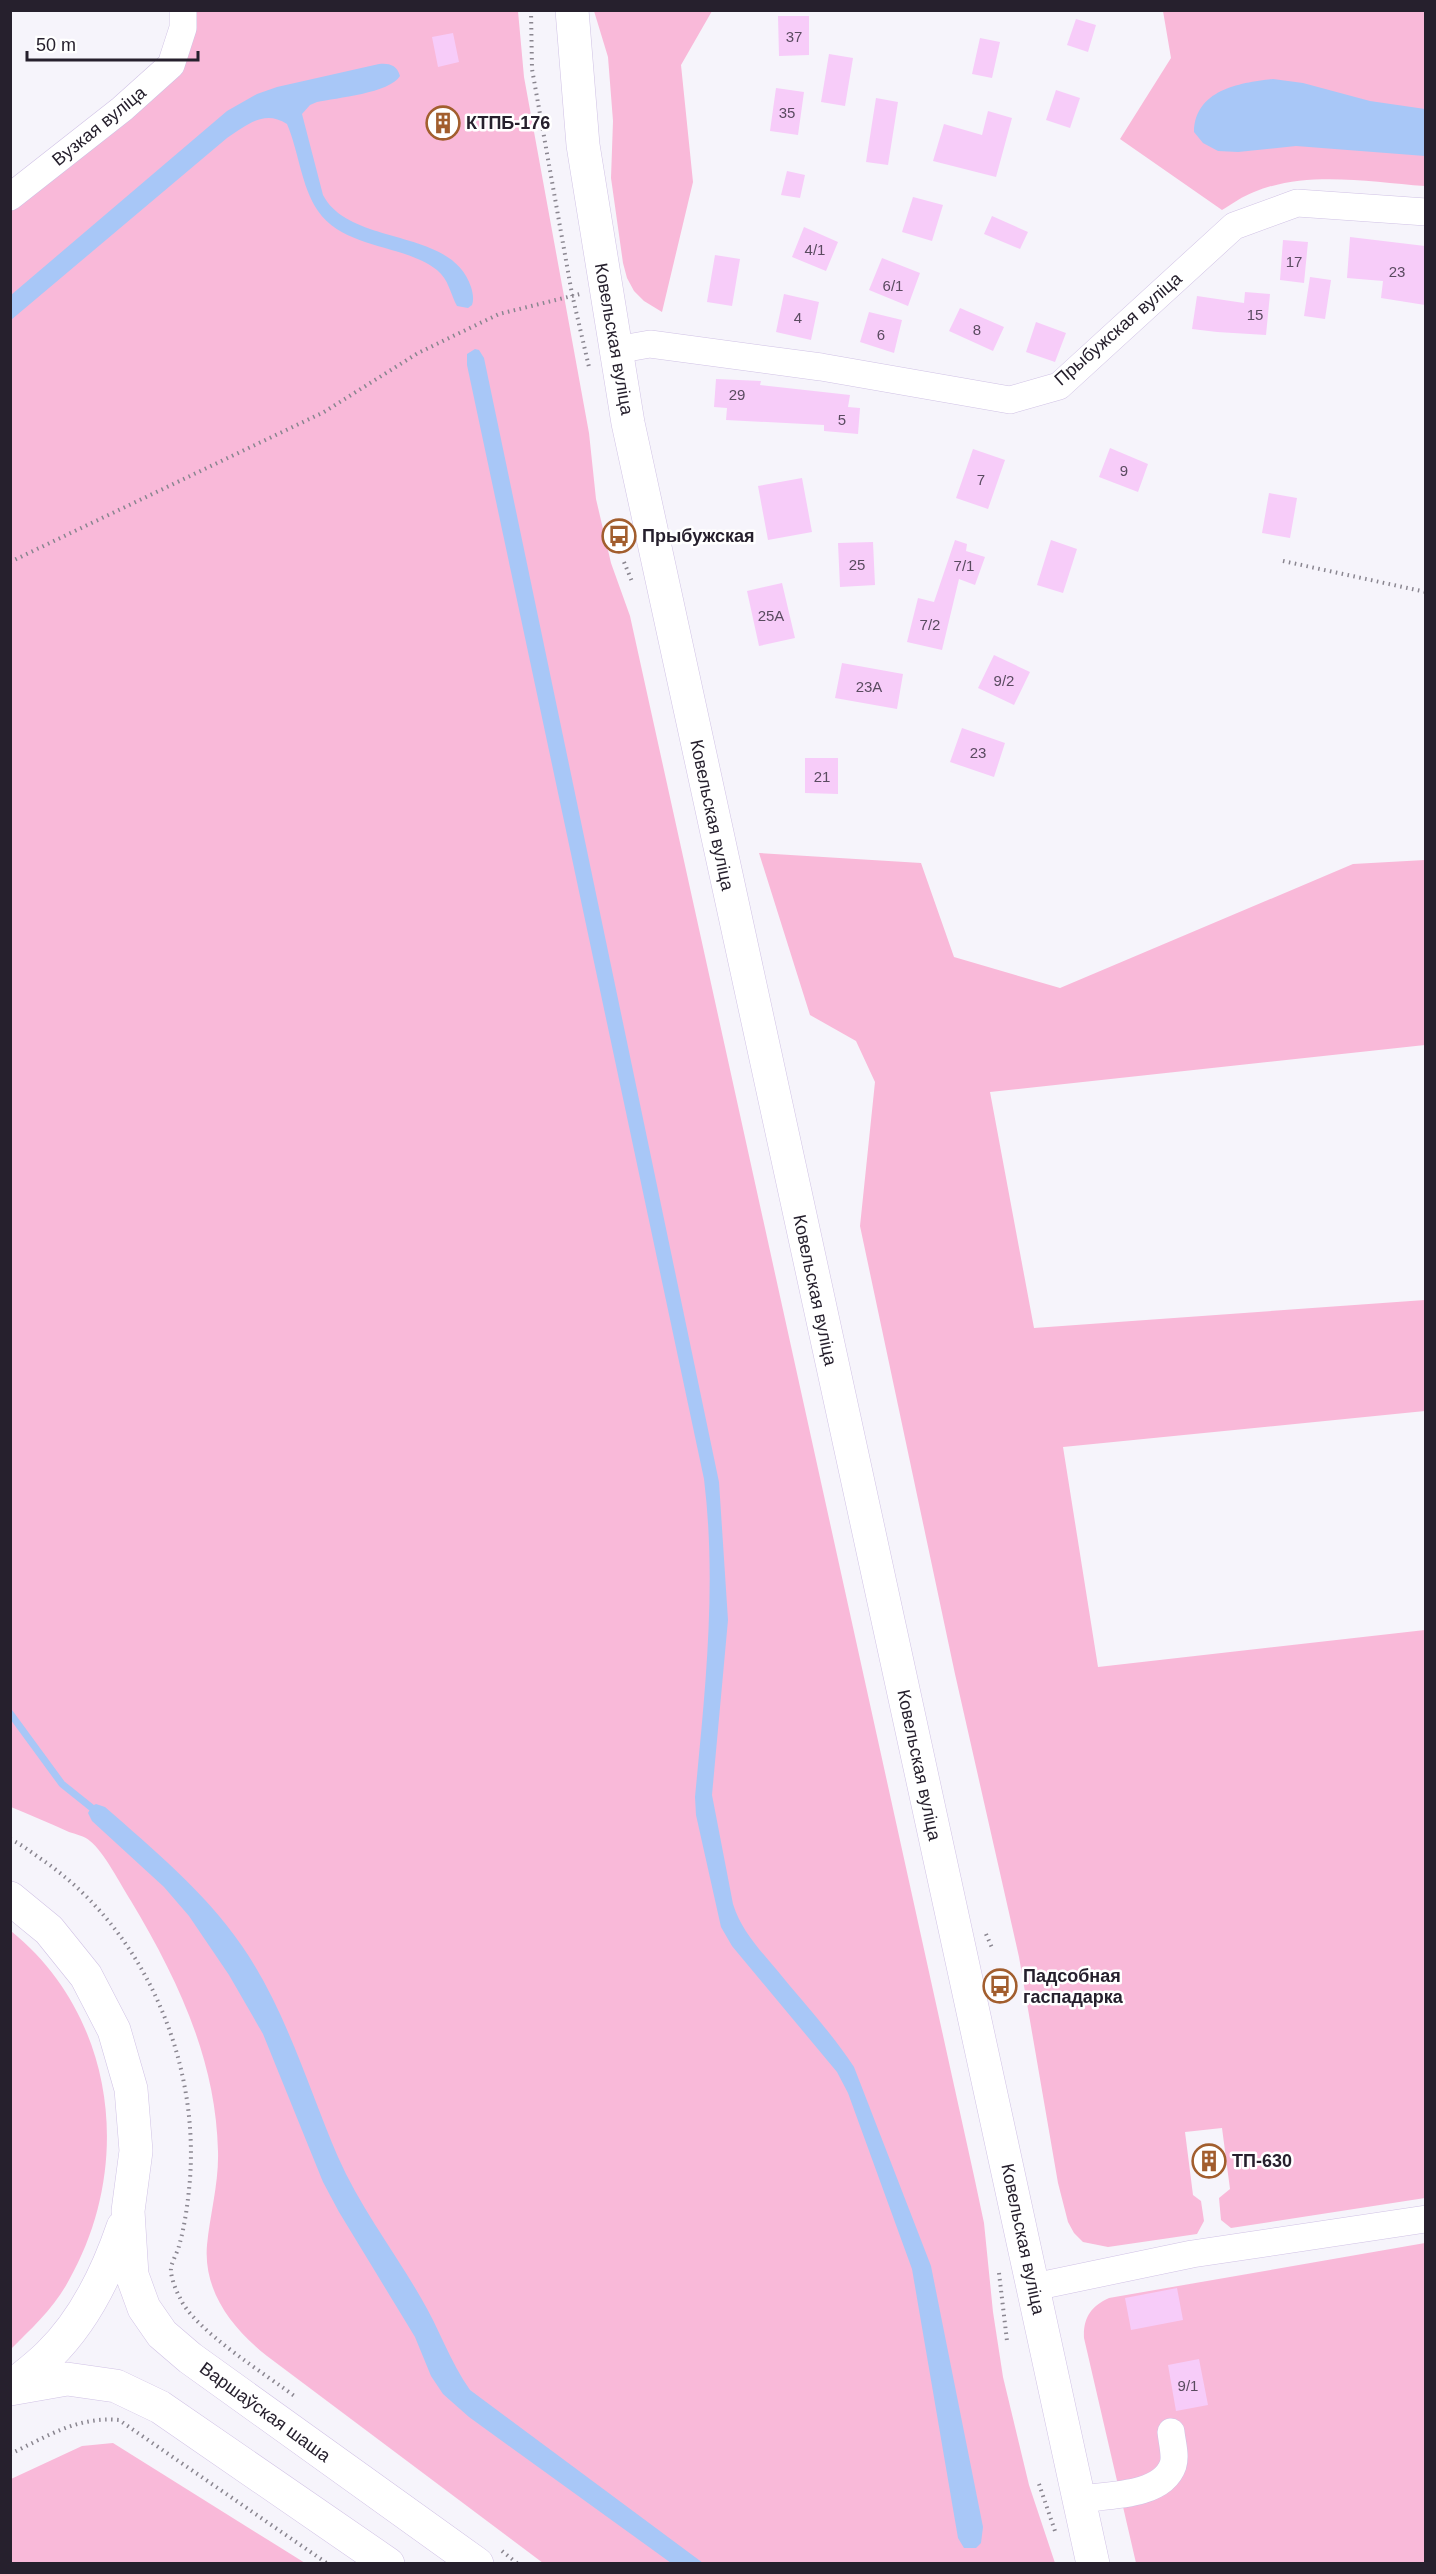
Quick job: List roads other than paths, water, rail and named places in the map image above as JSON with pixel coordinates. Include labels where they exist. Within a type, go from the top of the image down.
[{"type":"main road","name":"Ковельская вуліца","points":[[572,10],[583,146],[628,423],[1093,2564]]},
{"type":"main road","name":"Варшаўская шаша","points":[[10,1898],[49,1930],[86,1976],[114,2030],[131,2089],[136,2151],[128,2211],[111,2263],[85,2311],[50,2354],[10,2389]]},
{"type":"main road","name":"Варшаўская шаша","points":[[128,2211],[132,2274],[144,2308],[162,2334],[190,2358],[488,2556]]},
{"type":"main road","name":"Варшаўская шаша","points":[[10,2389],[67,2379],[116,2386],[160,2407],[387,2564]]},
{"type":"street","name":"Вузкая вуліца","points":[[10,197],[122,110],[171,65],[183,28],[183,10]]},
{"type":"street","name":"Прыбужская вуліца","points":[[616,350],[650,344],[821,367],[1010,400],[1059,386],[1234,226],[1297,203],[1425,212]]},
{"type":"street","points":[[1034,2287],[1192,2254],[1425,2219]]},
{"type":"street","points":[[1079,2499],[1145,2490],[1164,2479],[1173,2465],[1171,2432]]},
{"type":"water","points":[[379,64],[392,66],[397,69],[400,76],[394,82],[374,91],[317,102],[310,105],[302,114],[323,195],[336,211],[355,223],[423,245],[444,255],[460,268],[471,287],[473,301],[468,308],[457,306],[444,278],[437,270],[408,255],[358,240],[329,223],[312,201],[287,124],[271,118],[263,118],[227,138],[11,320],[11,295],[227,111],[257,94],[277,87]]},
{"type":"water","points":[[1273,79],[1303,83],[1370,101],[1425,109],[1425,156],[1296,146],[1238,152],[1218,151],[1203,143],[1194,132],[1196,118],[1210,98],[1233,86]]},
{"type":"water","points":[[475,349],[479,350],[484,358],[719,1482],[728,1620],[712,1795],[733,1904],[751,1939],[826,2029],[854,2067],[931,2266],[983,2527],[981,2543],[976,2548],[964,2548],[958,2538],[912,2269],[848,2093],[837,2072],[732,1946],[721,1927],[696,1815],[695,1797],[706,1678],[710,1599],[708,1519],[704,1479],[467,365],[467,354]]},
{"type":"water","points":[[96,1804],[105,1807],[178,1872],[228,1926],[258,1971],[284,2022],[347,2175],[421,2298],[456,2368],[470,2390],[703,2563],[671,2563],[469,2417],[443,2394],[431,2376],[415,2337],[323,2182],[263,2034],[229,1975],[189,1916],[164,1887],[92,1821],[88,1813]]},
{"type":"waterway","points":[[10,1713],[62,1784],[97,1812]]},
{"type":"place","name":"КТПБ-176","points":[[443,123]]},
{"type":"place","name":"Прыбужская","points":[[619,536]]},
{"type":"place","name":"Падсобная гаспадарка","points":[[1000,1986]]},
{"type":"place","name":"ТП-630","points":[[1209,2161]]}]
